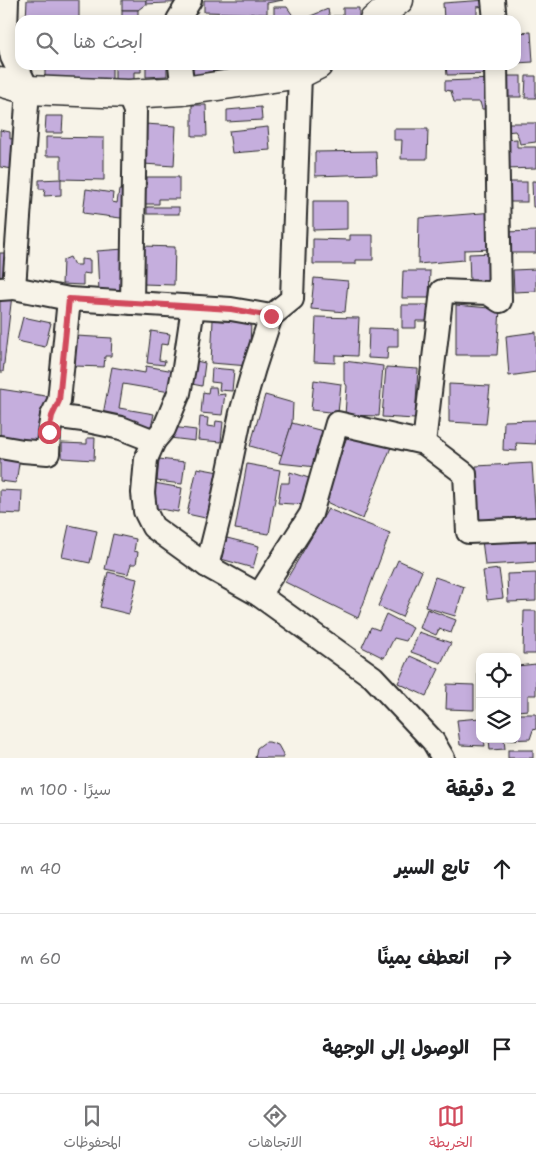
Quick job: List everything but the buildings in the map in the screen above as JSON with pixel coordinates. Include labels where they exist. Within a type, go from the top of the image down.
[{"type":"street","points":[[7,0],[6,30],[15,63]]},
{"type":"street","points":[[181,15],[190,0]]},
{"type":"street","points":[[493,0],[494,15]]},
{"type":"street","points":[[18,70],[28,90],[7,289],[69,299],[231,309],[271,316]]},
{"type":"street","points":[[0,82],[28,90],[128,94],[182,78],[309,70],[292,299],[271,316],[254,368],[241,413],[207,566]]},
{"type":"street","points":[[424,443],[442,291],[488,293],[500,301],[496,70]]},
{"type":"street","points":[[128,94],[135,111],[132,303]]},
{"type":"street","points":[[0,447],[48,453],[52,416],[59,401],[69,299]]},
{"type":"street","points":[[193,307],[179,392],[164,429],[154,441],[146,459],[145,511],[153,527],[207,566],[259,596],[373,677],[434,741],[443,758]]},
{"type":"street","points":[[52,416],[121,428],[154,441]]},
{"type":"street","points":[[259,596],[311,514],[337,422],[424,443],[465,474],[468,532],[536,529]]},
{"type":"route","points":[[49,432],[52,416],[59,401],[69,299],[231,309],[271,316]]}]
